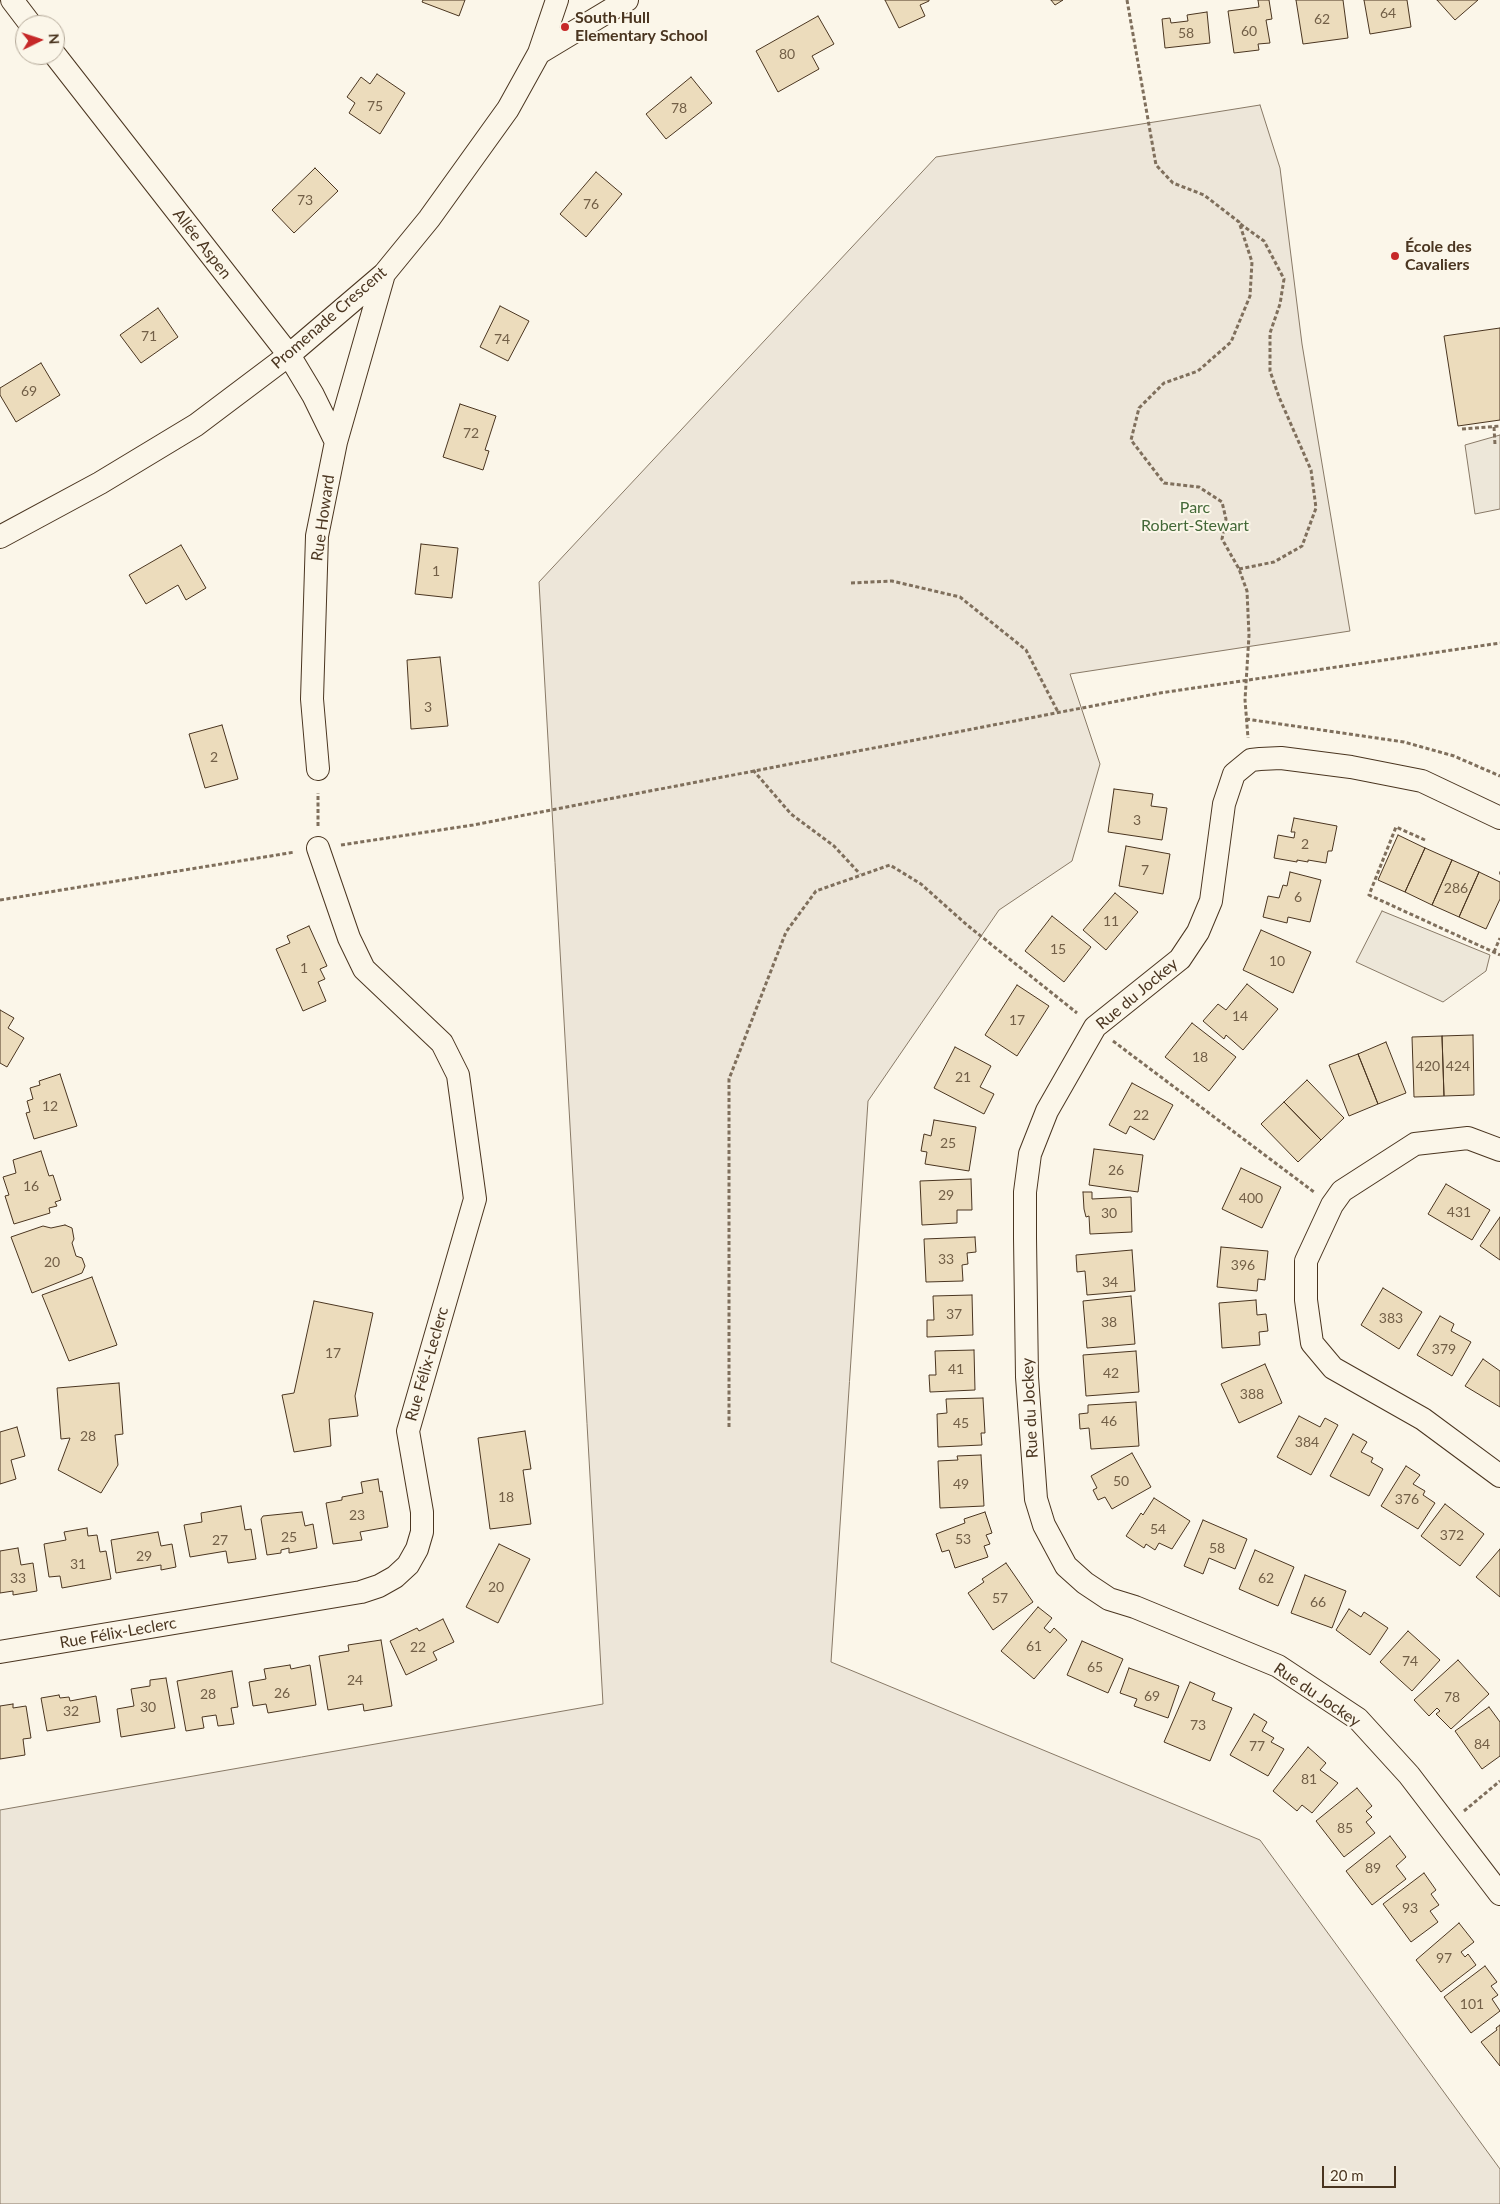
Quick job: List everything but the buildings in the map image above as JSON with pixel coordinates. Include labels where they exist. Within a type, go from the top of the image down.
[{"type":"street","points":[[12,0],[23,15]]},
{"type":"street","name":"Promenade Crescent","points":[[0,537],[100,483],[196,425],[289,355],[384,274],[429,219],[508,110],[539,53],[557,0]]},
{"type":"street","points":[[539,53],[628,0]]},
{"type":"street","name":"Allée Aspen","points":[[63,65],[289,355],[313,395],[336,442]]},
{"type":"street","name":"Rue Howard","points":[[318,769],[312,699],[317,536],[336,442],[384,274]]},
{"type":"street","points":[[1251,760],[1281,758],[1351,767],[1422,781],[1500,818]]},
{"type":"street","name":"Rue du Jockey","points":[[1251,760],[1234,774],[1224,804],[1210,901],[1198,932],[1180,958],[1095,1027],[1047,1111],[1030,1154],[1025,1192],[1027,1376],[1036,1499],[1054,1547],[1066,1566],[1085,1583],[1109,1599],[1135,1607],[1278,1666],[1358,1719],[1409,1774],[1500,1894]]},
{"type":"street","name":"Rue Félix-Leclerc","points":[[0,1652],[361,1592],[379,1586],[395,1577],[408,1565],[418,1549],[422,1532],[422,1512],[408,1431],[475,1199],[458,1075],[442,1043],[364,969],[349,938],[318,848]]},
{"type":"street","points":[[1500,1150],[1468,1138],[1415,1144],[1342,1192],[1332,1205],[1306,1261],[1306,1300],[1312,1342],[1333,1368],[1423,1419],[1500,1476]]},
{"type":"path","points":[[1127,0],[1156,165],[1173,183],[1204,195],[1264,241],[1284,278],[1280,304],[1270,333],[1270,371],[1311,470],[1316,508],[1302,546],[1274,562],[1239,569]]},
{"type":"path","points":[[1239,222],[1252,262],[1250,296],[1231,342],[1198,371],[1164,383],[1139,408],[1131,440],[1164,483],[1199,487],[1222,502],[1226,519],[1222,539],[1239,569],[1247,591],[1249,635],[1245,681],[1246,719],[1251,760]]},
{"type":"path","points":[[1462,429],[1500,426]]},
{"type":"path","points":[[1494,427],[1495,445]]},
{"type":"path","points":[[851,584],[892,581],[960,597],[1026,650],[1058,712]]},
{"type":"path","points":[[0,900],[318,848],[473,825],[1160,693],[1500,643]]},
{"type":"path","points":[[1246,719],[1404,742],[1454,756],[1500,776]]},
{"type":"path","points":[[318,769],[318,848]]},
{"type":"path","points":[[753,770],[791,814],[834,846],[860,874]]},
{"type":"path","points":[[1425,840],[1396,827],[1369,895],[1500,955]]},
{"type":"path","points":[[729,1427],[729,1079],[786,932],[816,891],[890,865],[921,884],[967,925],[1080,1015]]},
{"type":"path","points":[[1494,952],[1500,938]]},
{"type":"path","points":[[1109,1039],[1332,1205]]},
{"type":"green space","name":"Parc Robert-Stewart","points":[[1260,105],[1280,168],[1302,344],[1350,631],[1070,674],[1100,764],[1072,861],[999,910],[868,1101],[831,1662],[1260,1840],[1500,2169],[1500,2204],[0,2204],[0,1810],[603,1704],[539,582],[936,157]]},
{"type":"shaded area","points":[[1500,435],[1500,509],[1475,514],[1465,445]]},
{"type":"shaded area","points":[[1382,911],[1490,955],[1486,971],[1443,1002],[1356,962]]},
{"type":"place","name":"South Hull Elementary School","points":[[565,27]]},
{"type":"place","name":"École des Cavaliers","points":[[1395,256]]}]
